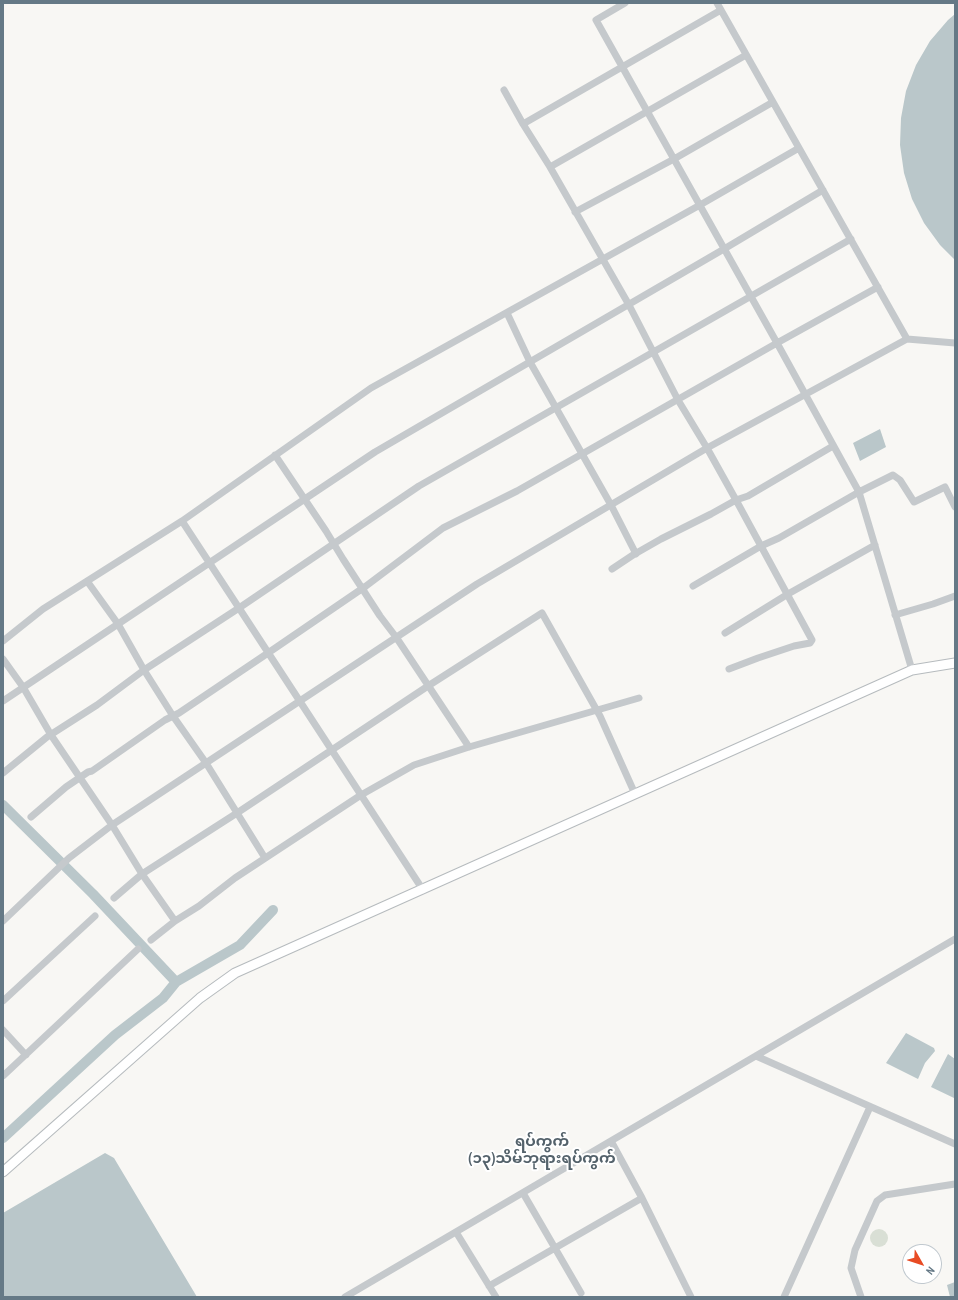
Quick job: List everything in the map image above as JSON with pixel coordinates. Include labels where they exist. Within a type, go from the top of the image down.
[{"type":"main road","points":[[3,1172],[200,998],[235,973],[912,670],[955,663]]},
{"type":"street","points":[[625,3],[596,20],[859,492],[912,670]]},
{"type":"street","points":[[523,124],[622,66],[719,6],[907,339]]},
{"type":"street","points":[[550,167],[746,56]]},
{"type":"street","points":[[504,90],[629,305],[678,400],[707,448],[812,640],[812,642],[758,658],[728,669]]},
{"type":"street","points":[[575,212],[674,159],[773,102]]},
{"type":"street","points":[[3,641],[43,609],[182,521],[371,388],[700,205],[799,148]]},
{"type":"street","points":[[3,701],[375,452],[629,305],[823,190]]},
{"type":"street","points":[[3,773],[51,735],[97,705],[144,670],[239,608],[419,486],[850,239]]},
{"type":"street","points":[[31,817],[66,787],[88,772],[92,771],[158,725],[179,713],[362,589],[443,528],[517,491],[878,287]]},
{"type":"street","points":[[507,313],[530,362],[611,505],[636,554]]},
{"type":"street","points":[[3,921],[69,858],[112,824],[476,584],[707,448],[907,339],[955,343]]},
{"type":"street","points":[[612,569],[661,539],[736,500],[748,496],[834,446]]},
{"type":"street","points":[[275,456],[305,499],[362,589],[396,637],[468,747]]},
{"type":"street","points":[[693,586],[761,546],[859,492],[894,475],[900,480],[914,502],[945,487],[955,507]]},
{"type":"street","points":[[182,521],[423,890]]},
{"type":"street","points":[[725,633],[788,594],[875,546]]},
{"type":"street","points":[[87,581],[118,624],[144,670],[173,716],[206,763],[265,858]]},
{"type":"street","points":[[895,615],[955,596]]},
{"type":"street","points":[[114,898],[142,874],[542,613],[597,710],[635,794]]},
{"type":"street","points":[[3,659],[23,687],[51,735],[79,778],[112,824],[142,874],[175,921]]},
{"type":"street","points":[[151,940],[175,921],[199,906],[235,878],[265,858],[361,795],[414,765],[468,747],[639,698]]},
{"type":"street","points":[[3,1002],[95,916]]},
{"type":"street","points":[[345,1297],[955,939]]},
{"type":"street","points":[[3,1076],[138,949]]},
{"type":"street","points":[[3,1030],[26,1055]]},
{"type":"street","points":[[756,1056],[955,1144]]},
{"type":"street","points":[[784,1297],[870,1107]]},
{"type":"street","points":[[611,1141],[642,1198],[691,1297]]},
{"type":"street","points":[[861,1297],[851,1268],[855,1250],[877,1201],[885,1195],[955,1184]]},
{"type":"street","points":[[523,1193],[581,1293]]},
{"type":"street","points":[[489,1286],[642,1198]]},
{"type":"street","points":[[456,1232],[496,1297]]},
{"type":"shaded area","points":[[955,14],[955,260],[940,245],[924,223],[912,199],[904,173],[900,145],[901,118],[906,91],[916,65],[930,41]]},
{"type":"shaded area","points":[[880,429],[886,447],[860,461],[853,443]]},
{"type":"shaded area","points":[[906,1033],[934,1048],[935,1051],[925,1063],[918,1079],[886,1063]]},
{"type":"shaded area","points":[[948,1054],[955,1059],[954,1098],[931,1087]]},
{"type":"shaded area","points":[[105,1153],[114,1158],[197,1297],[3,1297],[3,1213]]},
{"type":"shaded area","points":[[879,1229],[885,1232],[888,1238],[885,1244],[879,1247],[873,1244],[870,1238],[873,1232]]},
{"type":"shaded area","points":[[955,1282],[955,1297],[950,1297],[947,1285]]},
{"type":"waterway","points":[[3,805],[93,894],[176,982]]},
{"type":"waterway","points":[[3,1138],[115,1035],[163,998],[176,982],[240,945],[273,910]]},
{"type":"district","name":"ရပ်ကွက် (၁၃)သိမ်ဘုရားရပ်ကွက်","points":[[542,1150]]}]
